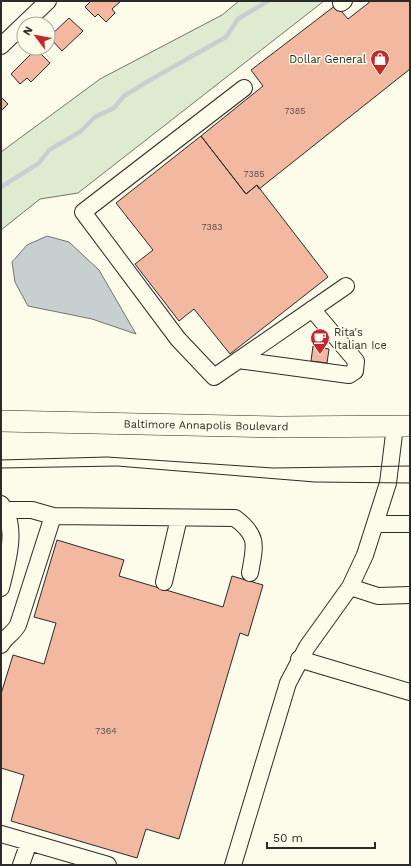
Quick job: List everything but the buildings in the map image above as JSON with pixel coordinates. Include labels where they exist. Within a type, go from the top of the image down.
[{"type":"main road","name":"Baltimore Annapolis Boulevard","points":[[1,421],[279,427],[403,426]]},
{"type":"street","points":[[32,16],[48,1]]},
{"type":"street","points":[[1,46],[16,32]]},
{"type":"street","points":[[244,88],[83,212],[178,339],[214,377],[346,286]]},
{"type":"street","points":[[238,360],[349,375],[355,371],[356,361],[312,309]]},
{"type":"street","points":[[233,865],[284,696],[299,659],[350,587],[365,555],[376,524],[403,426]]},
{"type":"street","points":[[1,588],[10,539],[10,527],[3,507],[32,510],[53,516],[234,518],[247,527],[255,544],[250,573]]},
{"type":"street","points":[[1,645],[4,639],[14,632],[18,625],[53,516]]},
{"type":"street","points":[[164,582],[179,518]]},
{"type":"street","points":[[376,524],[410,524]]},
{"type":"street","points":[[350,587],[378,596],[410,595]]},
{"type":"street","points":[[299,659],[410,692]]},
{"type":"street","points":[[1,834],[108,865]]},
{"type":"street","points":[[21,865],[28,842]]},
{"type":"green space","points":[[239,1],[324,1],[78,193],[40,199],[1,230],[1,152],[100,79],[222,15]]},
{"type":"shaded area","points":[[47,236],[69,242],[99,270],[136,334],[92,319],[28,306],[15,282],[12,262],[27,245]]},
{"type":"waterway","points":[[1,187],[39,163],[49,150],[80,132],[95,117],[114,108],[124,96],[226,37],[238,19],[268,1]]},
{"type":"tram line","points":[[1,460],[107,457],[273,468],[410,466]]},
{"type":"tram line","points":[[1,468],[117,466],[315,482],[410,483]]},
{"type":"place","name":"Dollar General","points":[[380,76]]},
{"type":"place","name":"Rita's Italian Ice","points":[[320,355]]}]
